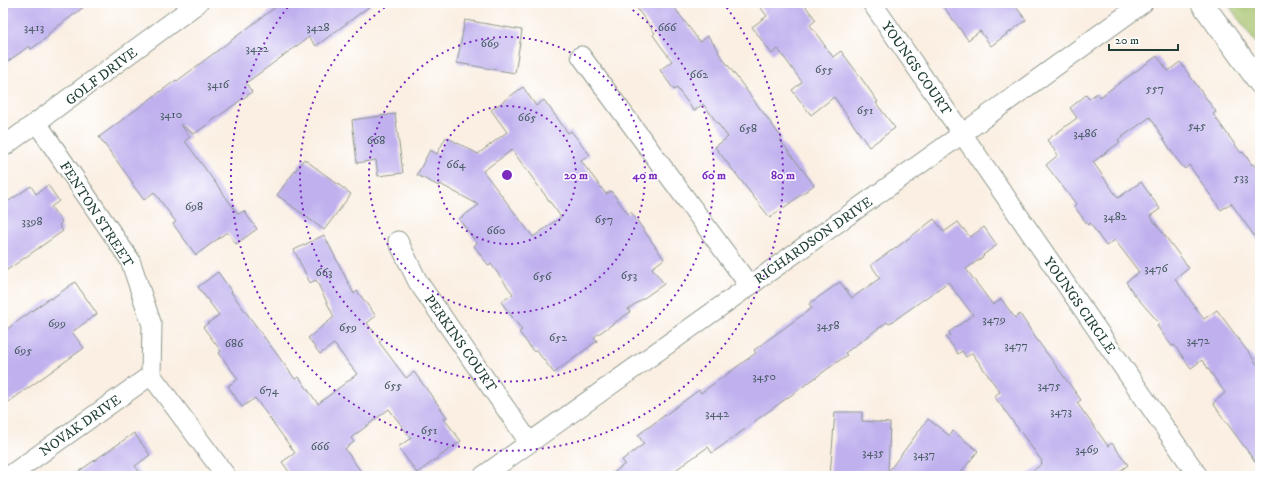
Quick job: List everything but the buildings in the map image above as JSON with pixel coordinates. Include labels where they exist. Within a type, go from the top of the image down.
[{"type":"street","name":"GOLF DRIVE","points":[[3,147],[198,3]]},
{"type":"street","name":"YOUNGS COURT","points":[[872,3],[962,134]]},
{"type":"street","name":"RICHARDSON DRIVE","points":[[483,476],[1143,3]]},
{"type":"street","points":[[1202,3],[1260,83]]},
{"type":"street","points":[[581,56],[749,285]]},
{"type":"street","name":"FENTON STREET","points":[[37,123],[130,260],[152,325],[151,374]]},
{"type":"street","name":"YOUNGS CIRCLE","points":[[962,134],[1198,476]]},
{"type":"street","name":"PERKINS COURT","points":[[398,241],[418,282],[529,442]]},
{"type":"street","points":[[151,374],[226,476]]},
{"type":"street","name":"NOVAK DRIVE","points":[[9,476],[151,374]]},
{"type":"green space","points":[[1227,3],[1260,3],[1260,49]]}]
